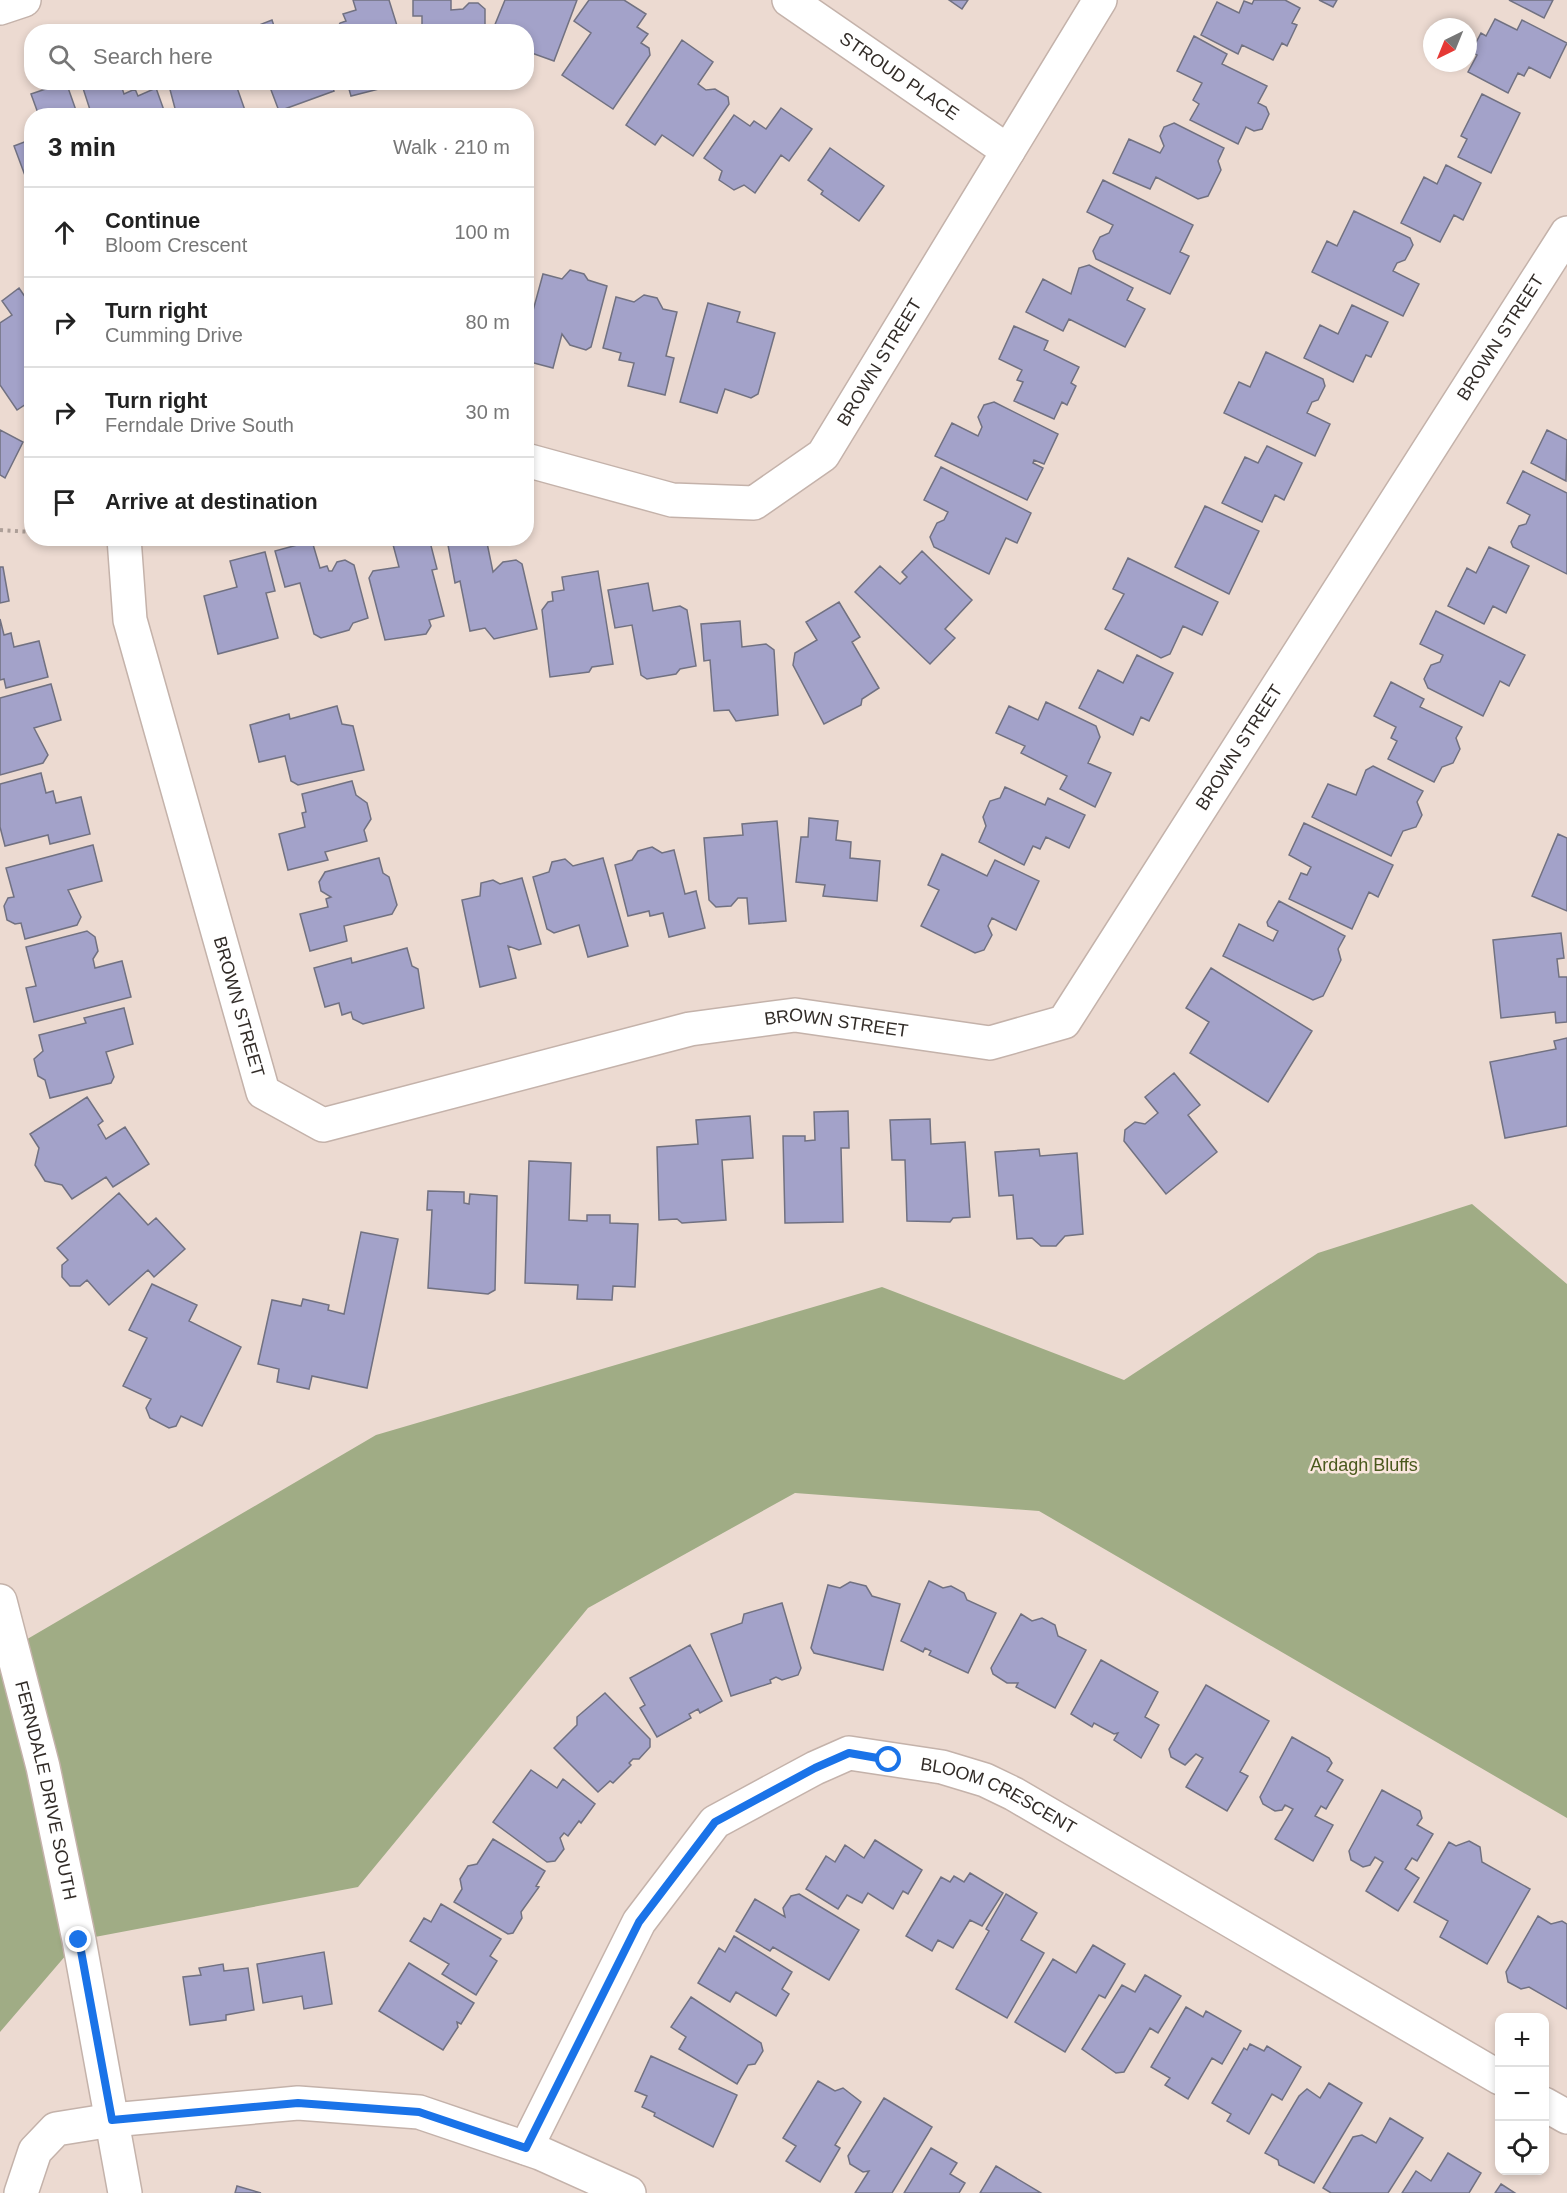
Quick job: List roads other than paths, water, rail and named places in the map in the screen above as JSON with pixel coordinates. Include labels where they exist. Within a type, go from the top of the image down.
[{"type":"street","points":[[0,8],[24,0]]},
{"type":"street","name":"STROUD PLACE","points":[[789,0],[1008,152]]},
{"type":"street","name":"BROWN STREET","points":[[534,462],[672,500],[754,502],[823,455],[1100,0]]},
{"type":"street","name":"BROWN STREET","points":[[125,546],[130,620],[263,1092],[322,1125],[690,1029],[795,1015],[990,1042],[1064,1022],[1567,233]]},
{"type":"street","name":"FERNDALE DRIVE SOUTH","points":[[0,1601],[43,1767],[79,1940],[125,2193]]},
{"type":"street","name":"BLOOM CRESCENT","points":[[526,2148],[639,1922],[715,1822],[815,1768],[849,1753],[942,1767],[985,1780],[1014,1794],[1495,2075]]},
{"type":"street","points":[[21,2193],[35,2151],[56,2129],[112,2120],[309,2104],[419,2112],[526,2148],[629,2193]]},
{"type":"street","points":[[1549,2106],[1567,2117]]},
{"type":"park label","name":"Ardagh Bluffs","points":[[1364,1465]]}]
